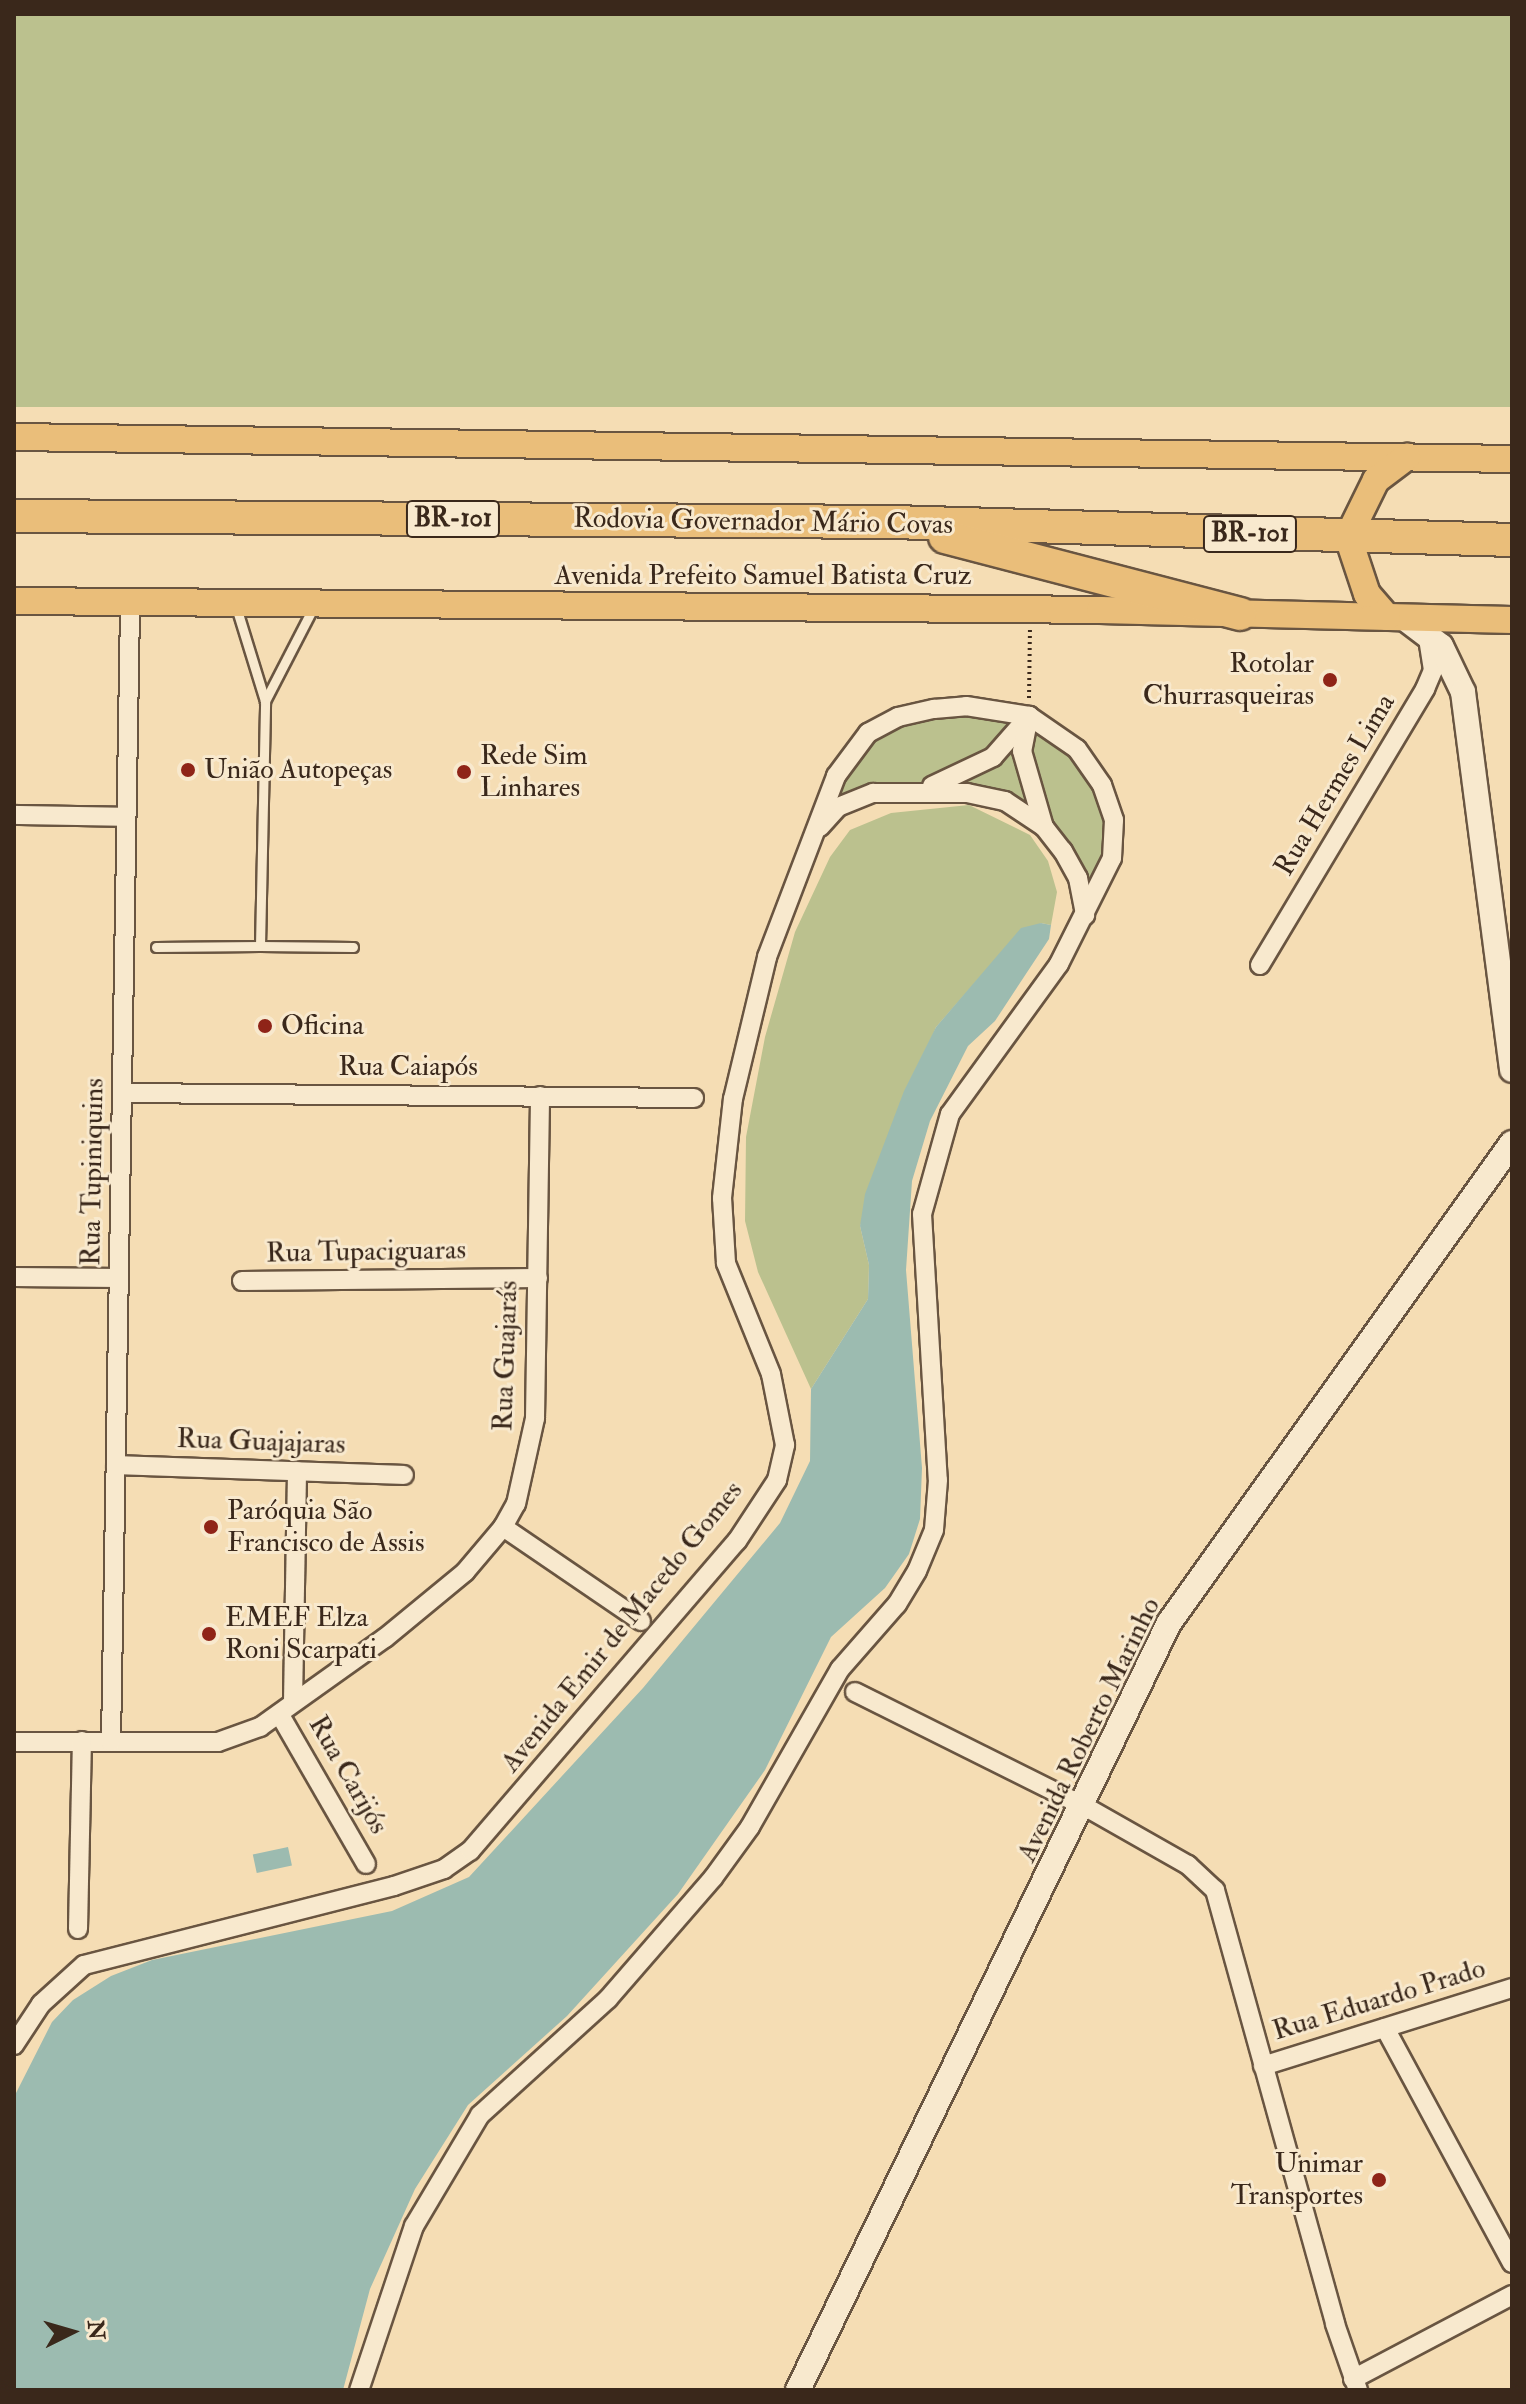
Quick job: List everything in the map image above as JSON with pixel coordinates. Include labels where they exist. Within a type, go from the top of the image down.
[{"type":"highway","name":"Rodovia Governador Mário Covas","points":[[14,516],[892,522],[1512,540]]},
{"type":"highway","points":[[892,522],[1240,614]]},
{"type":"main road","points":[[14,437],[1512,459]]},
{"type":"main road","points":[[1407,457],[1376,480],[1348,537],[1367,594],[1447,656],[1463,692],[1512,1070]]},
{"type":"main road","name":"Avenida Prefeito Samuel Batista Cruz","points":[[14,601],[1240,614],[1405,621],[1512,620]]},
{"type":"main road","name":"Avenida Roberto Marinho","points":[[798,2390],[1084,1806],[1169,1623],[1512,1143]]},
{"type":"street","name":"Rua Tupiniquins","points":[[111,1742],[130,603]]},
{"type":"street","name":"Rua Hermes Lima","points":[[1260,965],[1425,689],[1433,670],[1405,621]]},
{"type":"street","name":"Avenida Emir de Macedo Gomes","points":[[14,2045],[41,2004],[84,1965],[404,1883],[444,1869],[470,1851],[661,1633],[755,1515],[777,1480],[785,1445],[771,1374],[726,1263],[722,1198],[747,1033],[767,957],[836,776],[868,733],[898,717],[966,706],[1029,716],[1077,749],[1102,785],[1114,820],[1112,858],[1059,964],[950,1114],[933,1162],[922,1214],[922,1269],[938,1480],[934,1530],[917,1571],[897,1604],[840,1669],[750,1827],[713,1878],[608,1999],[480,2115],[414,2226],[359,2390]]},
{"type":"street","points":[[914,790],[948,783],[993,757],[1029,716]]},
{"type":"street","points":[[1029,716],[1022,751],[1044,827]]},
{"type":"street","name":"Avenida Emir de Macedo Gomes","points":[[811,838],[838,807],[873,793],[914,790],[1005,801],[1044,827],[1078,878],[1085,915]]},
{"type":"street","points":[[14,815],[126,817]]},
{"type":"street","name":"Rua Caiapós","points":[[122,1093],[694,1098]]},
{"type":"street","name":"Rua Guajarás","points":[[14,1742],[218,1742],[287,1709],[465,1572],[503,1527],[516,1504],[535,1418],[540,1096]]},
{"type":"street","points":[[14,1277],[119,1278]]},
{"type":"street","name":"Rua Tupaciguaras","points":[[242,1281],[538,1278]]},
{"type":"street","name":"Rua Guajajaras","points":[[116,1465],[404,1475]]},
{"type":"street","name":"Rua Carijós","points":[[297,1471],[287,1709],[366,1864]]},
{"type":"street","points":[[503,1527],[641,1621]]},
{"type":"street","points":[[855,1692],[1084,1806],[1188,1865],[1215,1890],[1356,2384],[1512,2295]]},
{"type":"street","points":[[78,1929],[82,1741]]},
{"type":"street","name":"Rua Eduardo Prado","points":[[1263,2066],[1512,1988]]},
{"type":"street","points":[[1385,2028],[1512,2263]]},
{"type":"lane","points":[[235,604],[265,701],[260,946]]},
{"type":"lane","points":[[265,701],[315,605]]},
{"type":"lane","points":[[156,947],[353,947]]},
{"type":"path","points":[[1029,716],[1030,628]]},
{"type":"green space","points":[[14,14],[1512,14],[1512,407],[14,407]]},
{"type":"green space","points":[[934,709],[1029,716],[1102,785],[1112,858],[1085,915],[1063,851],[1005,802],[914,790],[838,807],[836,776],[868,733]]},
{"type":"green space","points":[[969,805],[1030,835],[1048,861],[1057,892],[1051,925],[1041,923],[1000,954],[936,1027],[860,1226],[869,1265],[868,1299],[811,1389],[758,1272],[745,1221],[746,1137],[765,1037],[795,932],[830,857],[850,830],[891,813]]},
{"type":"water","points":[[1041,923],[1051,925],[1049,939],[995,1021],[968,1046],[930,1121],[912,1181],[906,1270],[922,1468],[920,1519],[909,1554],[885,1588],[831,1637],[765,1770],[678,1894],[567,2016],[468,2105],[415,2189],[370,2289],[343,2390],[14,2390],[14,2097],[52,2022],[73,2000],[111,1976],[152,1960],[392,1911],[469,1877],[643,1688],[780,1523],[810,1461],[811,1389],[868,1299],[869,1265],[860,1226],[865,1194],[904,1091],[936,1027],[1021,928]]},
{"type":"water","points":[[288,1847],[292,1866],[257,1873],[253,1854]]},
{"type":"place","name":"Rotolar Churrasqueiras","points":[[1330,680]]},
{"type":"place","name":"União Autopeças","points":[[188,770]]},
{"type":"place","name":"Rede Sim Linhares","points":[[464,772]]},
{"type":"place","name":"Oficina","points":[[265,1026]]},
{"type":"place","name":"Paróquia São Francisco de Assis","points":[[211,1527]]},
{"type":"place","name":"EMEF Elza Roni Scarpati","points":[[209,1634]]},
{"type":"place","name":"Unimar Transportes","points":[[1379,2180]]}]
